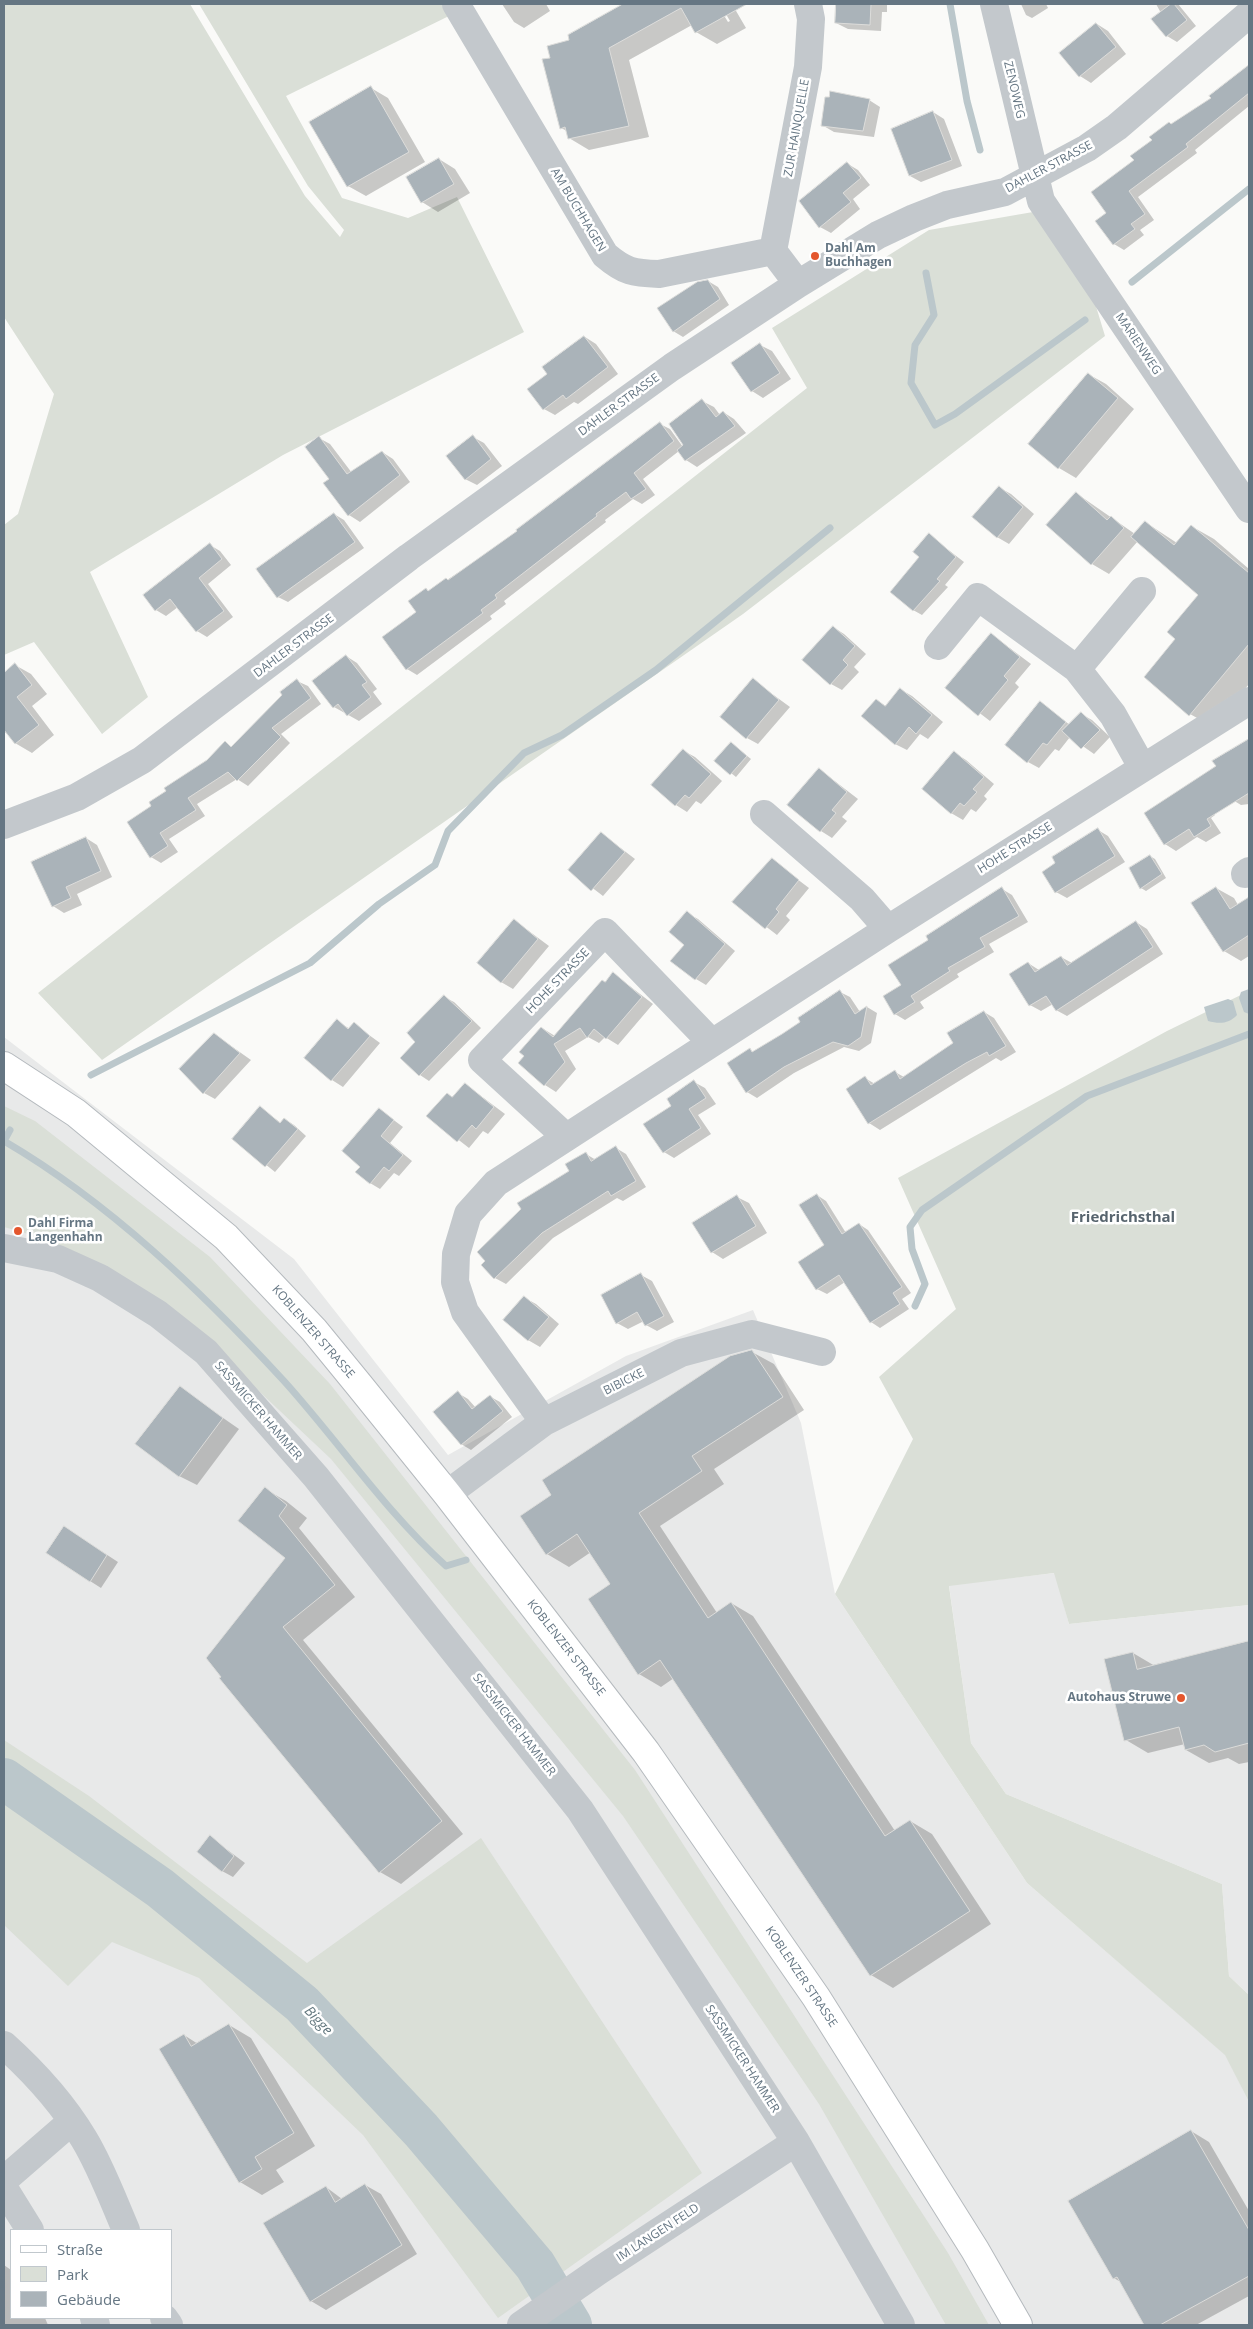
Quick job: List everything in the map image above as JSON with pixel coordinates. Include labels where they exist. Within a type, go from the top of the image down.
[{"type":"main road","name":"KOBLENZER STRASSE","points":[[4,1066],[76,1113],[226,1237],[314,1330],[447,1494],[646,1752],[816,1998],[975,2250],[1018,2325]]},
{"type":"street","name":"AM BUCHHAGEN","points":[[456,4],[605,255],[621,269],[659,274],[773,251]]},
{"type":"street","name":"ZUR HAINQUELLE","points":[[773,251],[808,67],[811,19],[808,4]]},
{"type":"street","name":"ZENOWEG","points":[[994,4],[1034,176]]},
{"type":"street","name":"DAHLER STRASSE","points":[[4,825],[77,797],[142,760],[409,557],[672,367],[798,284],[878,235],[914,218],[947,205],[1005,192],[1088,148],[1117,127],[1249,14]]},
{"type":"street","name":"MARIENWEG","points":[[1034,176],[1041,202],[1249,509]]},
{"type":"street","points":[[773,251],[798,284]]},
{"type":"street","points":[[1077,669],[1142,590]]},
{"type":"street","points":[[938,646],[978,597],[1077,669],[1113,715],[1142,767]]},
{"type":"street","name":"HOHE STRASSE","points":[[544,1422],[465,1312],[455,1282],[456,1254],[468,1214],[496,1183],[565,1136],[888,928],[1249,701]]},
{"type":"street","points":[[764,814],[862,899],[888,928]]},
{"type":"street","name":"HOHE STRASSE","points":[[565,1136],[482,1060],[605,932],[712,1043]]},
{"type":"street","name":"SASSMICKER HAMMER","points":[[4,1248],[58,1259],[100,1278],[158,1314],[206,1352],[316,1477],[580,1810],[796,2142],[901,2325]]},
{"type":"street","name":"BIBICKE","points":[[447,1494],[544,1422],[681,1353],[752,1334],[822,1352]]},
{"type":"street","points":[[4,2045],[48,2090],[72,2121],[95,2159],[126,2229]]},
{"type":"street","points":[[4,2180],[72,2121]]},
{"type":"street","name":"IM LANGEN FELD","points":[[522,2325],[600,2270],[796,2142]]},
{"type":"street","points":[[4,2188],[29,2229]]},
{"type":"shaded area","points":[[1249,989],[1249,1014],[1244,1012],[1239,998],[1241,992]]},
{"type":"shaded area","points":[[1228,999],[1233,1001],[1237,1015],[1224,1023],[1208,1021],[1204,1007]]},
{"type":"shaded area","points":[[4,1037],[294,1259],[448,1455],[626,1356],[753,1310],[801,1423],[835,1594],[1027,1883],[1226,2055],[1249,2102],[1249,2325],[4,2325]]},
{"type":"shaded area","points":[[1055,1573],[1069,1624],[1249,1605],[1249,1995],[1229,1976],[1222,1884],[1006,1794],[971,1743],[949,1585]]},
{"type":"green space","points":[[4,4],[190,4],[305,196],[340,237],[344,230],[308,186],[199,4],[445,4],[451,15],[286,96],[342,198],[408,218],[457,197],[524,332],[283,455],[90,572],[148,697],[102,734],[34,642],[4,655],[4,525],[18,514],[54,394],[4,317]]},
{"type":"green space","points":[[1033,212],[1095,303],[1105,336],[743,614],[102,1060],[38,993],[807,388],[772,328],[929,230]]},
{"type":"green space","points":[[1249,991],[1249,1605],[1069,1624],[1054,1573],[949,1586],[971,1743],[1006,1794],[1222,1884],[1229,1976],[1249,1995],[1249,2102],[1225,2055],[1027,1883],[835,1594],[913,1439],[879,1377],[956,1309],[898,1178],[1167,1031]]},
{"type":"green space","points":[[4,1106],[35,1121],[210,1257],[330,1384],[635,1770],[948,2253],[989,2325],[946,2325],[819,2104],[623,1816],[331,1459],[210,1345],[109,1268],[25,1233],[4,1227]]},
{"type":"green space","points":[[4,1740],[89,1796],[307,1963],[481,1838],[702,2173],[498,2318],[363,2135],[199,1978],[112,1942],[68,1986],[4,1925]]},
{"type":"building","points":[[623,4],[747,4],[695,33],[681,8],[609,48],[629,126],[568,139],[565,127],[560,129],[542,59],[550,58],[547,46],[569,40],[568,35]]},
{"type":"building","points":[[836,4],[871,4],[870,25],[835,23]]},
{"type":"building","points":[[1171,4],[1174,4],[1187,20],[1166,37],[1151,19]]},
{"type":"building","points":[[1096,23],[1116,47],[1079,77],[1059,53]]},
{"type":"building","points":[[1249,65],[1249,93],[1186,144],[1188,147],[1129,191],[1145,214],[1131,224],[1135,229],[1113,245],[1095,221],[1106,213],[1091,192],[1134,160],[1130,156],[1152,140],[1149,137],[1169,122],[1171,124],[1211,98],[1209,96]]},
{"type":"building","points":[[371,86],[409,152],[347,187],[309,122]]},
{"type":"building","points":[[830,91],[870,99],[863,131],[821,126],[825,97],[829,97]]},
{"type":"building","points":[[933,111],[952,160],[909,176],[891,129]]},
{"type":"building","points":[[439,158],[454,184],[421,203],[406,177]]},
{"type":"building","points":[[847,162],[861,178],[843,193],[851,202],[819,228],[799,201]]},
{"type":"building","points":[[708,280],[720,299],[673,332],[657,308],[697,282]]},
{"type":"building","points":[[584,336],[608,367],[566,399],[563,395],[543,410],[527,389],[547,374],[542,367]]},
{"type":"building","points":[[760,343],[780,373],[751,392],[731,363]]},
{"type":"building","points":[[1088,373],[1118,398],[1058,469],[1028,444]]},
{"type":"building","points":[[702,399],[716,417],[723,411],[735,426],[685,461],[677,450],[683,445],[669,424]]},
{"type":"building","points":[[660,422],[674,441],[634,473],[646,489],[631,499],[626,492],[596,514],[597,516],[495,595],[497,598],[481,610],[483,613],[406,670],[382,637],[416,612],[408,601],[426,588],[428,591],[446,578],[448,580],[517,531]]},
{"type":"building","points":[[473,435],[491,459],[465,480],[446,456]]},
{"type":"building","points":[[319,436],[347,474],[382,451],[400,475],[348,516],[323,483],[329,479],[305,447]]},
{"type":"building","points":[[999,486],[1023,507],[997,538],[972,517]]},
{"type":"building","points":[[1076,492],[1107,520],[1111,516],[1124,528],[1091,565],[1046,525]]},
{"type":"building","points":[[334,513],[355,542],[277,598],[256,569]]},
{"type":"building","points":[[1145,521],[1174,545],[1191,525],[1249,573],[1249,644],[1189,716],[1144,677],[1175,639],[1167,632],[1198,595],[1131,537]]},
{"type":"building","points":[[929,533],[956,557],[937,579],[940,581],[913,611],[890,592],[919,557],[913,552]]},
{"type":"building","points":[[210,543],[222,559],[199,578],[224,611],[196,632],[170,599],[155,611],[143,595]]},
{"type":"building","points":[[833,626],[855,646],[843,660],[848,665],[830,685],[802,660]]},
{"type":"building","points":[[991,633],[1020,657],[1004,676],[1008,680],[978,716],[945,688]]},
{"type":"building","points":[[346,655],[367,682],[362,685],[371,697],[347,716],[338,704],[333,708],[312,681]]},
{"type":"building","points":[[15,663],[32,685],[17,697],[39,725],[15,744],[4,730],[4,673]]},
{"type":"building","points":[[753,678],[779,700],[746,739],[720,717]]},
{"type":"building","points":[[297,679],[311,698],[272,728],[281,737],[237,781],[228,772],[188,798],[196,810],[160,833],[168,846],[150,858],[127,822],[151,806],[149,802],[166,791],[164,788],[207,760],[225,741],[231,747],[282,695],[280,692]]},
{"type":"building","points":[[900,688],[932,715],[916,734],[909,727],[895,745],[861,716],[876,699],[885,706]]},
{"type":"building","points":[[1040,701],[1066,722],[1047,745],[1043,743],[1027,763],[1005,745]]},
{"type":"building","points":[[1081,712],[1100,730],[1081,749],[1062,731]]},
{"type":"building","points":[[1249,739],[1249,793],[1207,819],[1211,826],[1194,837],[1189,829],[1164,845],[1144,813],[1216,766],[1212,761]]},
{"type":"building","points":[[731,742],[747,756],[730,775],[714,761]]},
{"type":"building","points":[[683,749],[711,774],[689,798],[685,795],[675,806],[651,785]]},
{"type":"building","points":[[954,751],[984,777],[973,789],[977,792],[964,806],[960,803],[951,814],[922,789]]},
{"type":"building","points":[[819,768],[847,792],[832,810],[836,813],[820,832],[787,805]]},
{"type":"building","points":[[1098,828],[1115,856],[1055,893],[1042,872],[1055,863],[1052,857]]},
{"type":"building","points":[[601,832],[625,852],[591,891],[568,870]]},
{"type":"building","points":[[86,837],[101,871],[66,887],[71,898],[52,907],[31,862]]},
{"type":"building","points":[[1150,855],[1162,874],[1140,889],[1129,868]]},
{"type":"building","points":[[772,858],[799,880],[776,909],[779,912],[765,929],[732,902]]},
{"type":"building","points":[[1002,887],[1019,916],[980,938],[985,947],[948,968],[950,971],[911,996],[915,1002],[894,1015],[883,996],[901,985],[888,965],[928,940],[926,936]]},
{"type":"building","points":[[1216,887],[1230,909],[1249,897],[1249,935],[1223,952],[1191,903]]},
{"type":"building","points":[[687,911],[725,944],[695,980],[670,961],[684,945],[669,932]]},
{"type":"building","points":[[514,919],[538,939],[501,983],[477,963]]},
{"type":"building","points":[[1136,921],[1153,947],[1056,1011],[1046,996],[1029,1006],[1009,974],[1028,962],[1035,972],[1061,956],[1067,965]]},
{"type":"building","points":[[613,972],[642,997],[606,1039],[594,1029],[587,1038],[580,1028],[554,1044],[565,1062],[544,1086],[518,1063],[524,1056],[519,1052],[541,1027],[553,1037],[602,980],[605,982]]},
{"type":"building","points":[[840,990],[855,1014],[867,1006],[861,1037],[848,1046],[833,1042],[784,1067],[746,1093],[727,1063],[750,1048],[752,1052],[782,1034],[800,1022],[798,1018]]},
{"type":"building","points":[[444,995],[472,1021],[419,1076],[400,1058],[415,1042],[407,1033]]},
{"type":"building","points":[[984,1011],[1006,1046],[989,1056],[987,1052],[966,1063],[868,1124],[846,1089],[865,1076],[871,1085],[895,1070],[900,1079],[953,1043],[947,1033]]},
{"type":"building","points":[[337,1019],[348,1029],[354,1022],[370,1036],[331,1081],[304,1058]]},
{"type":"building","points":[[214,1033],[240,1053],[203,1094],[179,1069]]},
{"type":"building","points":[[694,1080],[706,1098],[689,1109],[701,1128],[663,1153],[643,1124],[671,1106],[667,1099]]},
{"type":"building","points":[[465,1083],[494,1107],[476,1129],[472,1125],[457,1142],[426,1116],[447,1093],[452,1097]]},
{"type":"building","points":[[260,1106],[280,1123],[284,1118],[298,1129],[265,1167],[232,1139]]},
{"type":"building","points":[[379,1108],[394,1120],[381,1136],[403,1155],[389,1171],[384,1167],[370,1184],[355,1172],[360,1167],[342,1151]]},
{"type":"building","points":[[616,1146],[636,1181],[611,1196],[608,1191],[542,1233],[494,1279],[481,1265],[485,1261],[477,1252],[521,1209],[517,1203],[569,1171],[565,1164],[586,1152],[591,1161]]},
{"type":"building","points":[[817,1194],[842,1234],[859,1223],[902,1287],[893,1293],[900,1304],[870,1323],[839,1275],[816,1290],[798,1262],[824,1245],[799,1205]]},
{"type":"building","points":[[737,1195],[756,1226],[711,1253],[692,1223]]},
{"type":"building","points":[[641,1273],[664,1316],[645,1326],[637,1312],[616,1324],[601,1295]]},
{"type":"building","points":[[524,1296],[549,1317],[528,1341],[503,1320]]},
{"type":"building","points":[[752,1350],[783,1397],[692,1456],[702,1471],[639,1513],[708,1618],[731,1602],[885,1836],[910,1820],[970,1911],[870,1976],[660,1660],[638,1675],[588,1599],[610,1584],[577,1534],[546,1555],[520,1516],[551,1495],[542,1480],[730,1356]]},
{"type":"building","points":[[180,1386],[223,1418],[179,1477],[135,1444]]},
{"type":"building","points":[[458,1391],[472,1409],[490,1395],[503,1411],[461,1445],[433,1412]]},
{"type":"building","points":[[265,1487],[287,1505],[279,1516],[335,1585],[283,1627],[442,1821],[379,1873],[219,1678],[221,1677],[206,1658],[285,1558],[238,1521]]},
{"type":"building","points":[[64,1526],[107,1555],[90,1582],[46,1553]]},
{"type":"building","name":"Autohaus Struwe","points":[[1249,1641],[1249,1743],[1215,1752],[1204,1745],[1185,1750],[1179,1727],[1124,1741],[1104,1659],[1133,1652],[1137,1669]]},
{"type":"building","points":[[210,1835],[234,1856],[222,1872],[197,1852]]},
{"type":"building","points":[[229,2024],[294,2133],[255,2157],[262,2169],[239,2183],[159,2049],[184,2034],[191,2046]]},
{"type":"building","points":[[1191,2130],[1249,2230],[1249,2276],[1160,2325],[1144,2325],[1117,2277],[1113,2279],[1068,2201]]},
{"type":"building","points":[[365,2184],[402,2245],[310,2302],[263,2223],[326,2186],[335,2202]]},
{"type":"waterway","points":[[950,4],[967,101],[980,150]]},
{"type":"waterway","points":[[1132,282],[1249,189]]},
{"type":"waterway","points":[[926,273],[934,315],[915,345],[911,383],[935,425],[955,414],[1085,320]]},
{"type":"waterway","points":[[91,1075],[310,963],[379,904],[435,865],[448,831],[524,753],[562,735],[656,670],[830,528]]},
{"type":"waterway","points":[[915,1306],[925,1284],[912,1249],[910,1227],[922,1210],[1087,1096],[1249,1034]]},
{"type":"waterway","points":[[4,1141],[10,1130]]},
{"type":"waterway","points":[[4,1141],[43,1165],[81,1192],[153,1250],[220,1314],[284,1381],[382,1499],[424,1545],[446,1566],[466,1560]]},
{"type":"waterway","name":"Bigge","points":[[4,1779],[160,1888],[302,2004],[421,2130],[535,2265],[571,2325]]},
{"type":"place","name":"Dahl Am Buchhagen","points":[[815,256]]},
{"type":"place","name":"Dahl Firma Langenhahn","points":[[18,1231]]},
{"type":"place","name":"Autohaus Struwe","points":[[1181,1698]]},
{"type":"district","name":"Friedrichsthal","points":[[1123,1218]]}]
